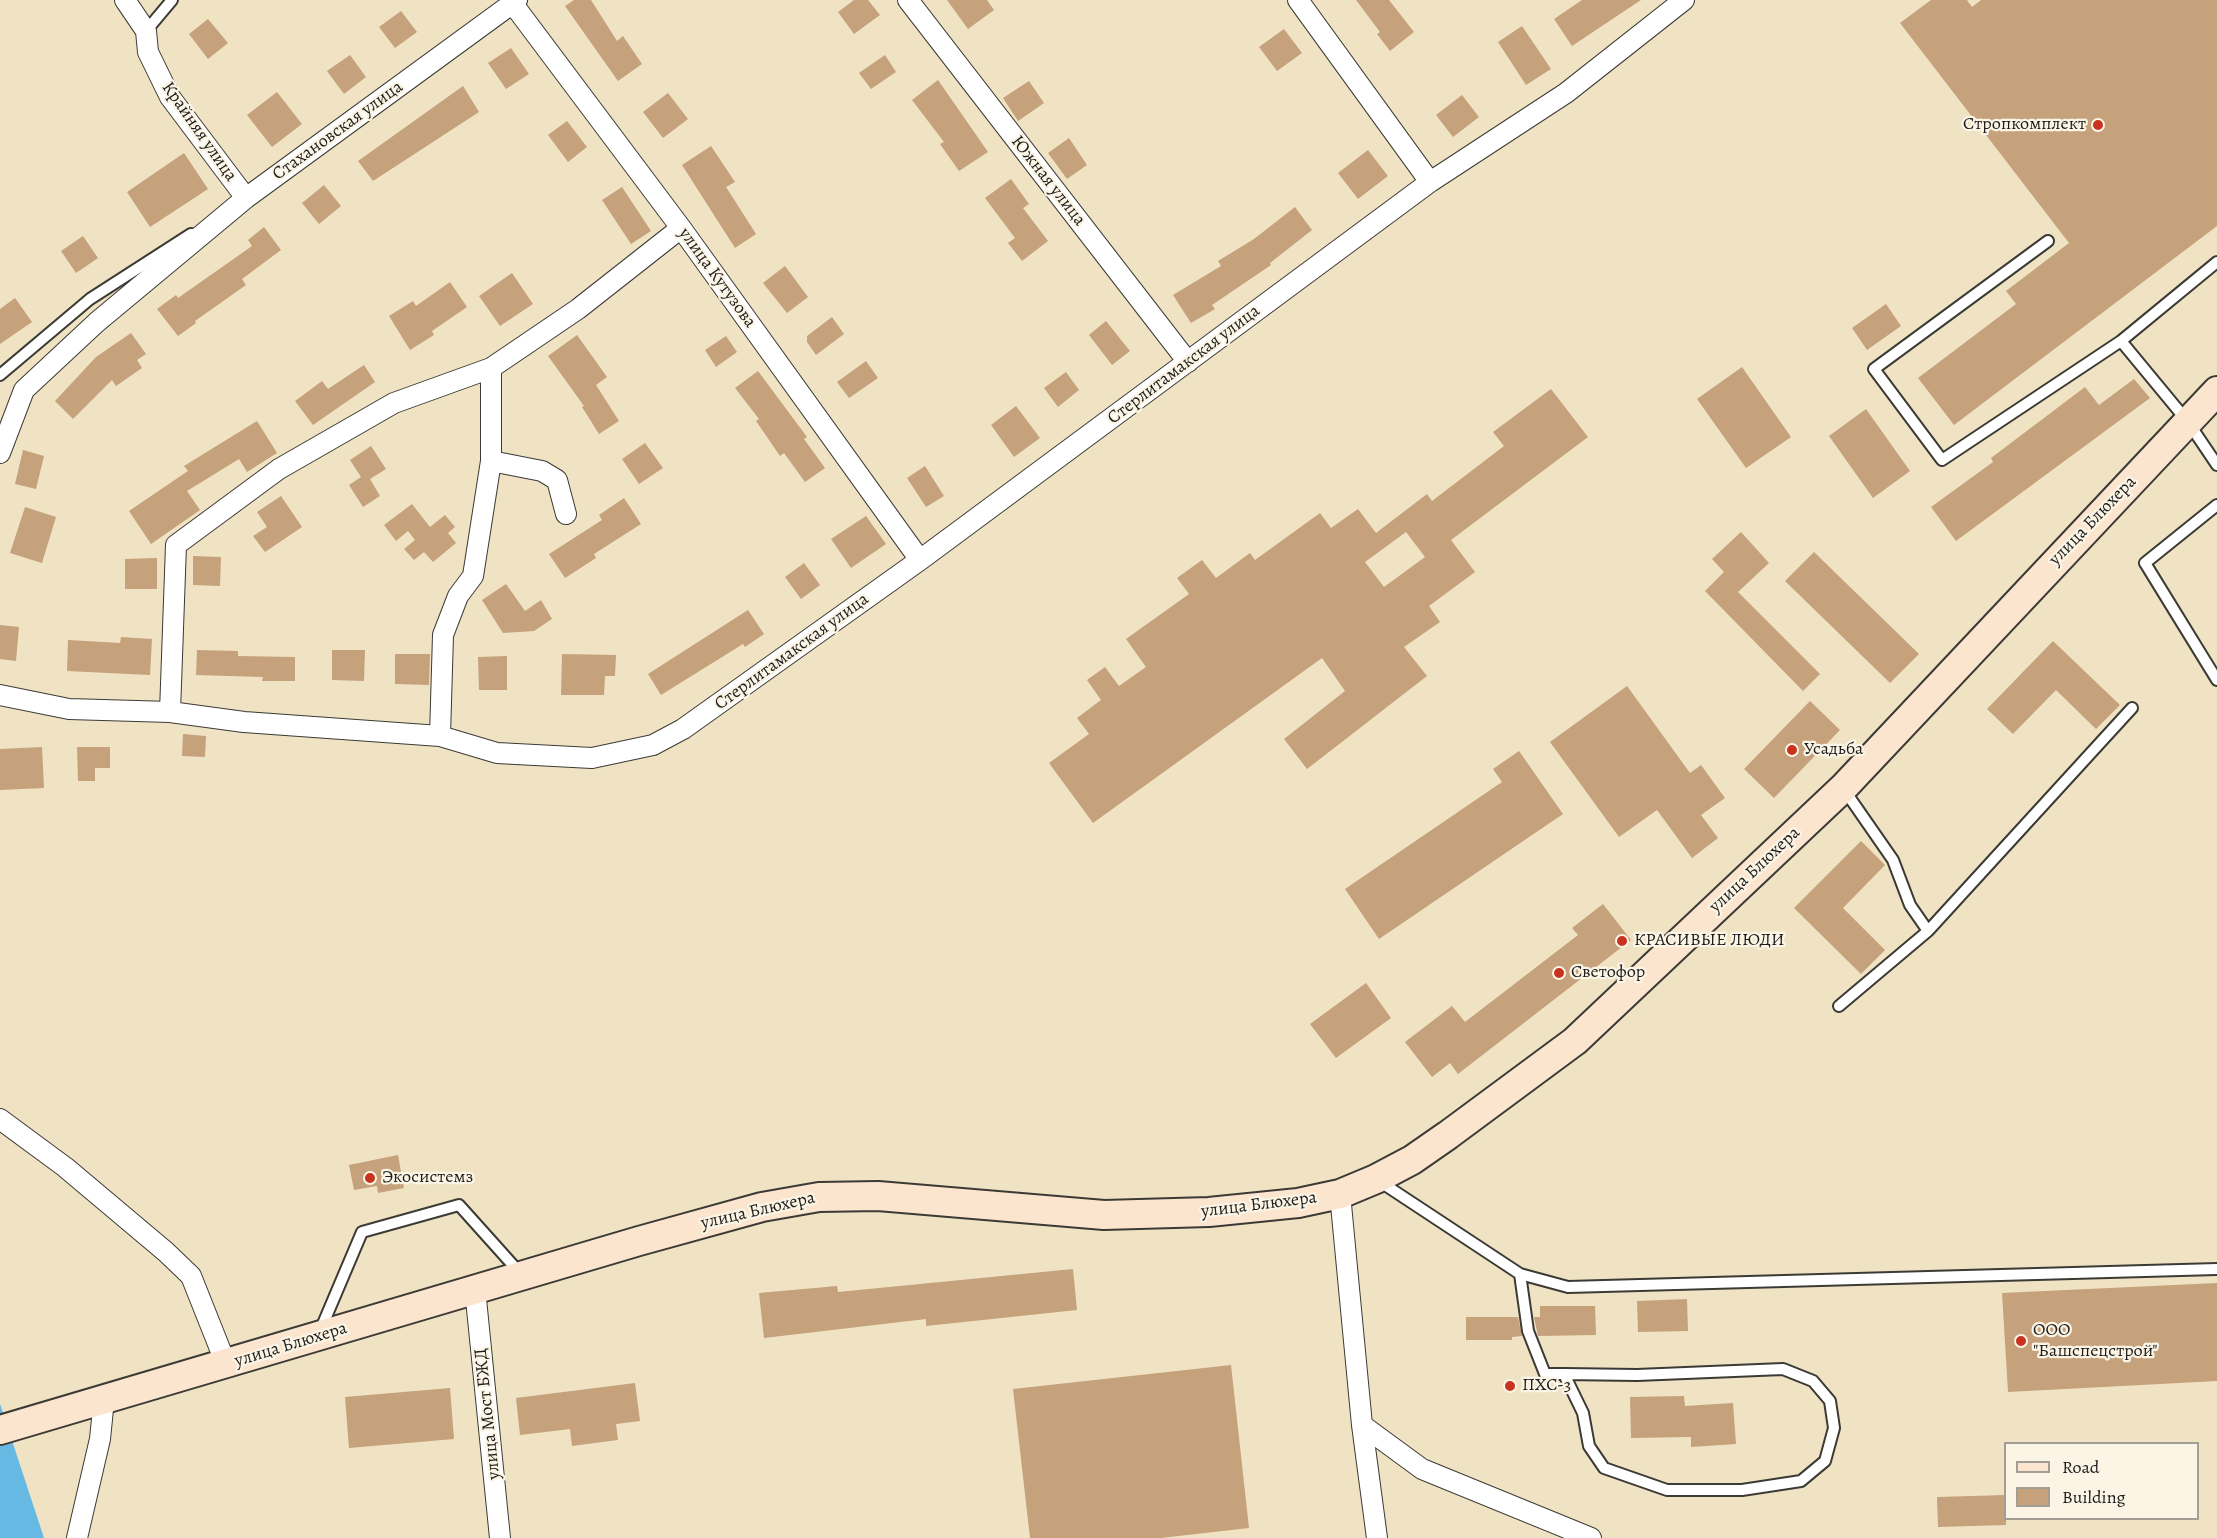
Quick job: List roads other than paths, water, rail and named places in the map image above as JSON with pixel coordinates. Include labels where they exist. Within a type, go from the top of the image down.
[{"type":"main road","name":"улица Блюхера","points":[[0,1430],[522,1275],[762,1208],[819,1197],[878,1196],[1104,1215],[1209,1212],[1298,1203],[1340,1194],[1376,1179],[1412,1160],[1575,1041],[1843,788],[2217,391]]},
{"type":"street","name":"Крайняя улица","points":[[125,0],[146,31],[148,52],[170,97],[246,198]]},
{"type":"street","name":"Южная улица","points":[[908,0],[1188,362]]},
{"type":"street","points":[[1298,0],[1430,182]]},
{"type":"street","name":"Стерлитамакская улица","points":[[0,695],[69,710],[170,712],[244,722],[440,736],[497,753],[592,758],[653,745],[683,729],[920,560],[1430,182],[1566,93],[1684,0]]},
{"type":"street","name":"Стахановская улица","points":[[1,442],[24,390],[97,322],[246,198],[513,1]]},
{"type":"street","name":"улица Кутузова","points":[[513,1],[681,228],[920,560]]},
{"type":"street","points":[[170,712],[176,545],[279,469],[394,403],[490,368],[578,309],[681,228]]},
{"type":"street","points":[[440,736],[443,635],[458,596],[473,576],[490,461],[490,368]]},
{"type":"street","points":[[490,461],[542,471],[557,480],[566,514]]},
{"type":"street","points":[[0,1119],[65,1167],[191,1276],[226,1364]]},
{"type":"street","points":[[1340,1194],[1362,1425],[1377,1538]]},
{"type":"street","name":"улица Мост БЖД","points":[[475,1289],[500,1538]]},
{"type":"street","points":[[76,1538],[100,1439],[104,1399]]},
{"type":"street","points":[[1362,1425],[1422,1468],[1591,1538]]},
{"type":"lane","points":[[146,31],[172,0]]},
{"type":"lane","points":[[0,375],[90,299],[166,248],[221,219]]},
{"type":"lane","points":[[2048,241],[1874,369],[1942,460],[2121,341],[2217,262]]},
{"type":"lane","points":[[2121,341],[2188,422],[2217,465]]},
{"type":"lane","points":[[2217,505],[2145,563],[2217,680]]},
{"type":"lane","points":[[1839,1006],[1928,931],[2132,708]]},
{"type":"lane","points":[[1843,788],[1893,860],[1910,905],[1928,931]]},
{"type":"lane","points":[[1376,1179],[1520,1274],[1568,1287],[2217,1269]]},
{"type":"lane","points":[[317,1337],[362,1232],[459,1205],[522,1275]]},
{"type":"lane","points":[[1520,1274],[1528,1331],[1545,1374],[1564,1374],[1637,1375],[1783,1369],[1813,1382],[1830,1401],[1834,1428],[1825,1461],[1801,1481],[1742,1490],[1667,1490],[1604,1468],[1589,1446],[1583,1413],[1564,1374]]},
{"type":"water","points":[[0,1404],[44,1538],[0,1538]]},
{"type":"place","name":"Стропкомплект","points":[[2098,125]]},
{"type":"place","name":"Усадьба","points":[[1792,750]]},
{"type":"place","name":"КРАСИВЫЕ ЛЮДИ","points":[[1622,941]]},
{"type":"place","name":"Светофор","points":[[1559,973]]},
{"type":"place","name":"Экосистемз","points":[[370,1178]]},
{"type":"place","name":"ООО \"Башспецстрой\"","points":[[2021,1341]]},
{"type":"place","name":"ПХС-3","points":[[1510,1386]]}]
